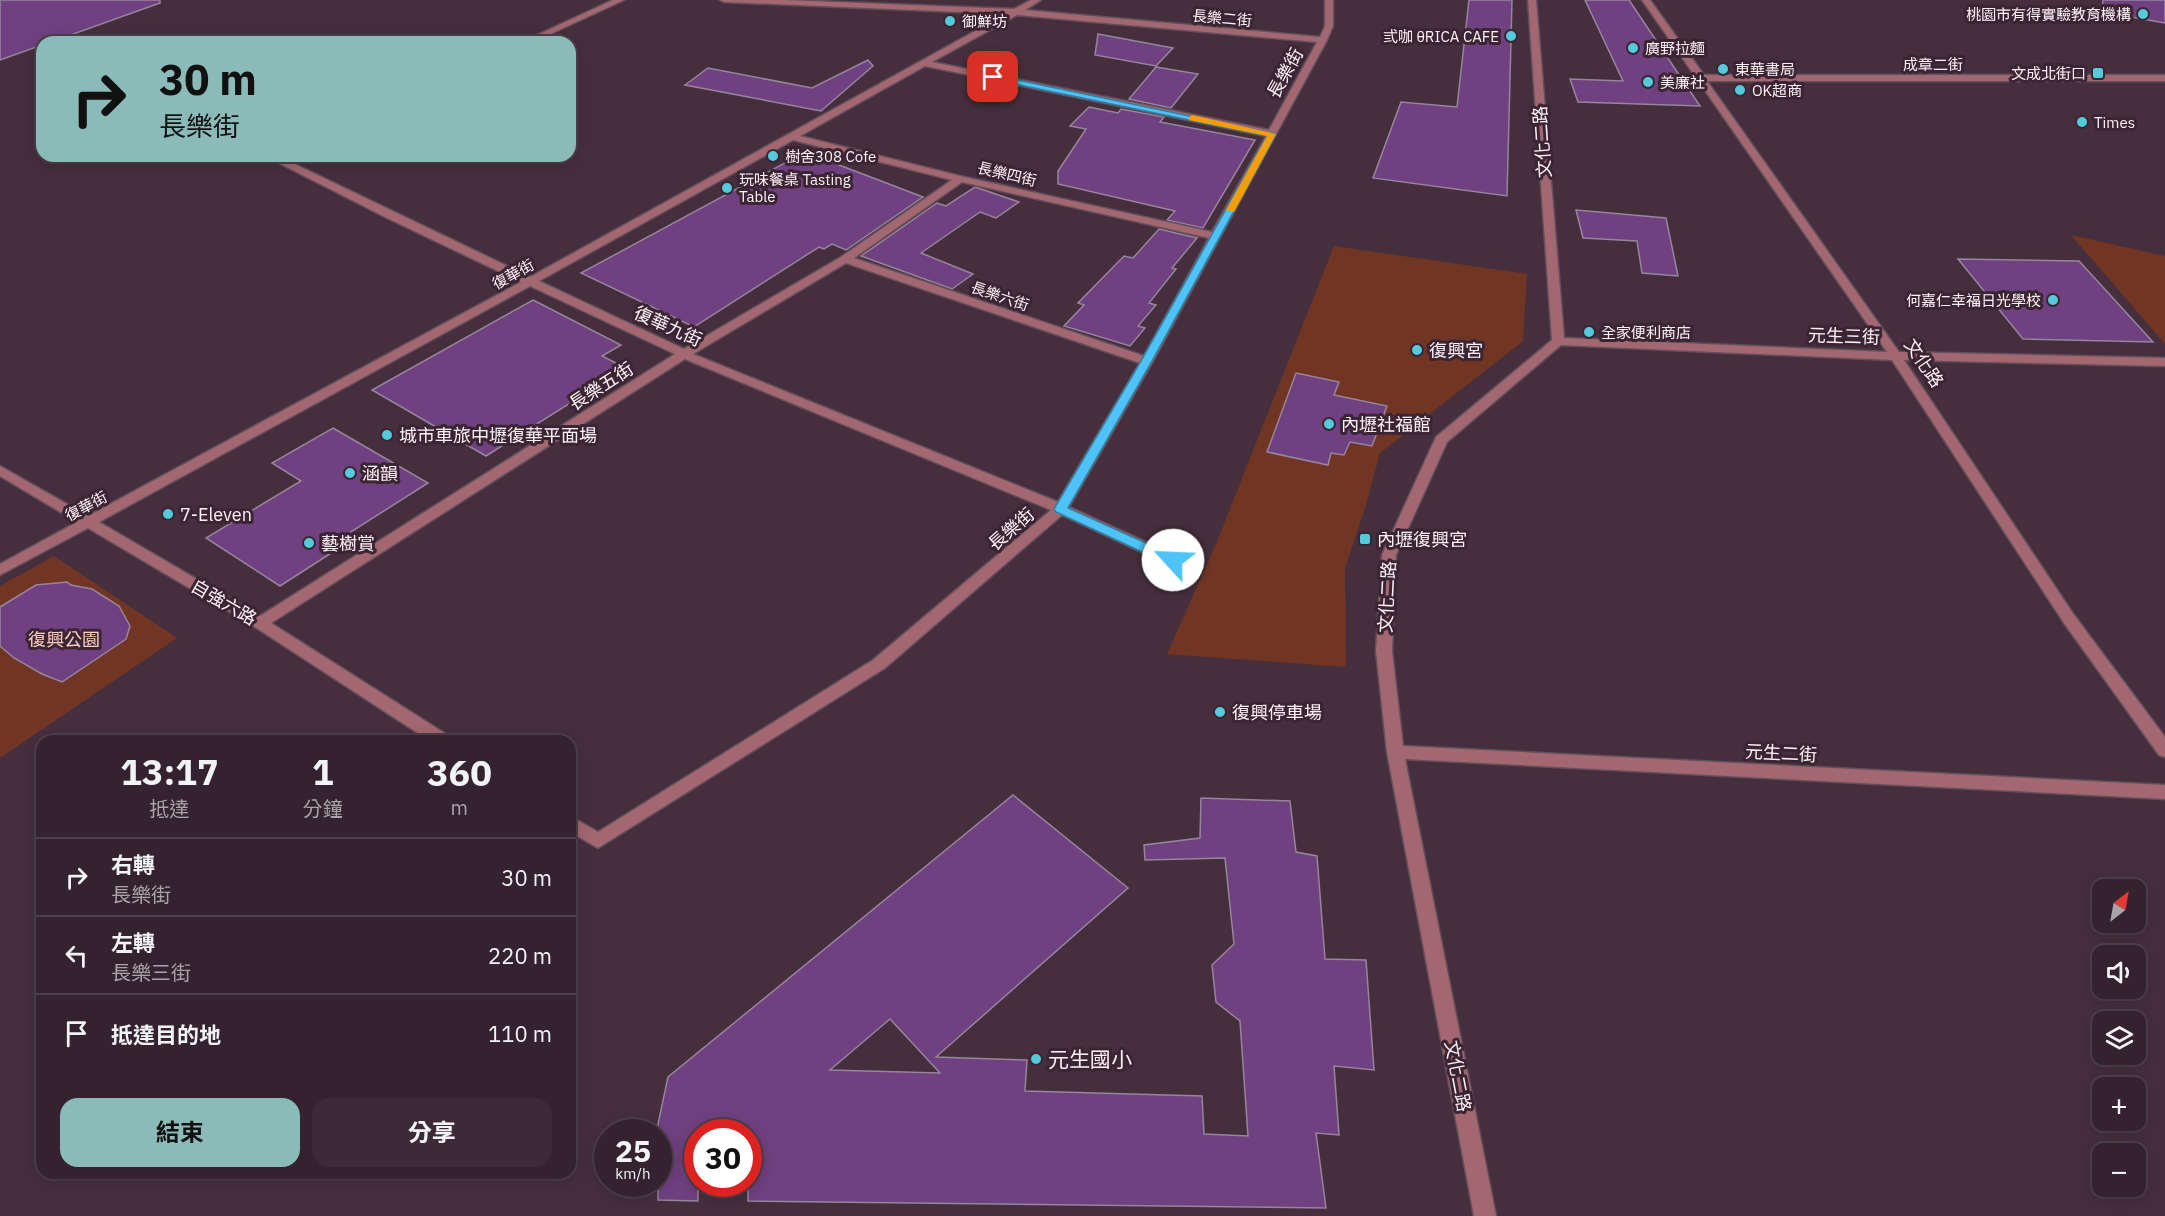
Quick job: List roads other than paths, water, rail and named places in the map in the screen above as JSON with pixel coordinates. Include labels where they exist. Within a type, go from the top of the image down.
[{"type":"street","points":[[539,36],[620,0]]},
{"type":"street","name":"長樂二街","points":[[724,0],[1017,12],[1323,40]]},
{"type":"street","name":"復華街","points":[[0,570],[530,282],[1037,0]]},
{"type":"street","name":"長樂街","points":[[576,827],[598,841],[879,664],[1061,509],[1147,361],[1323,40],[1329,26],[1329,0]]},
{"type":"street","name":"文化二路","points":[[1485,1216],[1395,752],[1384,651],[1389,555],[1441,440],[1558,341],[1532,0]]},
{"type":"street","name":"文化路","points":[[1647,0],[1895,356],[2069,619],[2165,750]]},
{"type":"street","points":[[923,63],[1272,134]]},
{"type":"street","name":"成章二街","points":[[1701,78],[2165,78]]},
{"type":"street","name":"長樂四街","points":[[792,137],[960,179],[1216,236]]},
{"type":"street","name":"復華九街","points":[[282,162],[684,354],[1061,509],[1173,560]]},
{"type":"street","name":"長樂五街","points":[[260,623],[684,354],[844,259],[960,179]]},
{"type":"street","name":"長樂六街","points":[[844,259],[1147,361]]},
{"type":"street","name":"元生三街","points":[[1558,341],[1895,356],[2165,362]]},
{"type":"street","name":"自強六路","points":[[0,470],[260,623],[434,735]]},
{"type":"street","name":"元生二街","points":[[1395,752],[2165,792]]},
{"type":"place","name":"桃園市有得實驗教育機構","points":[[2143,14]]},
{"type":"place","name":"御鮮坊","points":[[950,21]]},
{"type":"place","name":"弎咖 θRICA CAFE","points":[[1511,36]]},
{"type":"place","name":"廣野拉麵","points":[[1633,48]]},
{"type":"place","name":"東華書局","points":[[1723,69]]},
{"type":"place","name":"文成北街口","points":[[2098,73]]},
{"type":"place","name":"美廉社","points":[[1648,82]]},
{"type":"place","name":"OK超商","points":[[1740,90]]},
{"type":"place","name":"Times","points":[[2082,122]]},
{"type":"place","name":"樹舍308 Cofe","points":[[773,156]]},
{"type":"place","name":"玩味餐桌 Tasting Table","points":[[727,188]]},
{"type":"place","name":"何嘉仁幸福日光學校","points":[[2053,300]]},
{"type":"place","name":"全家便利商店","points":[[1589,332]]},
{"type":"place","name":"復興宮","points":[[1417,350]]},
{"type":"place","name":"內壢社福館","points":[[1329,424]]},
{"type":"place","name":"城市車旅中壢復華平面場","points":[[387,435]]},
{"type":"place","name":"涵韻","points":[[350,473]]},
{"type":"place","name":"7-Eleven","points":[[168,514]]},
{"type":"place","name":"內壢復興宮","points":[[1365,539]]},
{"type":"place","name":"藝樹賞","points":[[309,543]]},
{"type":"place","name":"復興停車場","points":[[1220,712]]},
{"type":"place","name":"元生國小","points":[[1036,1059]]},
{"type":"park label","name":"復興公園","points":[[64,639]]}]
